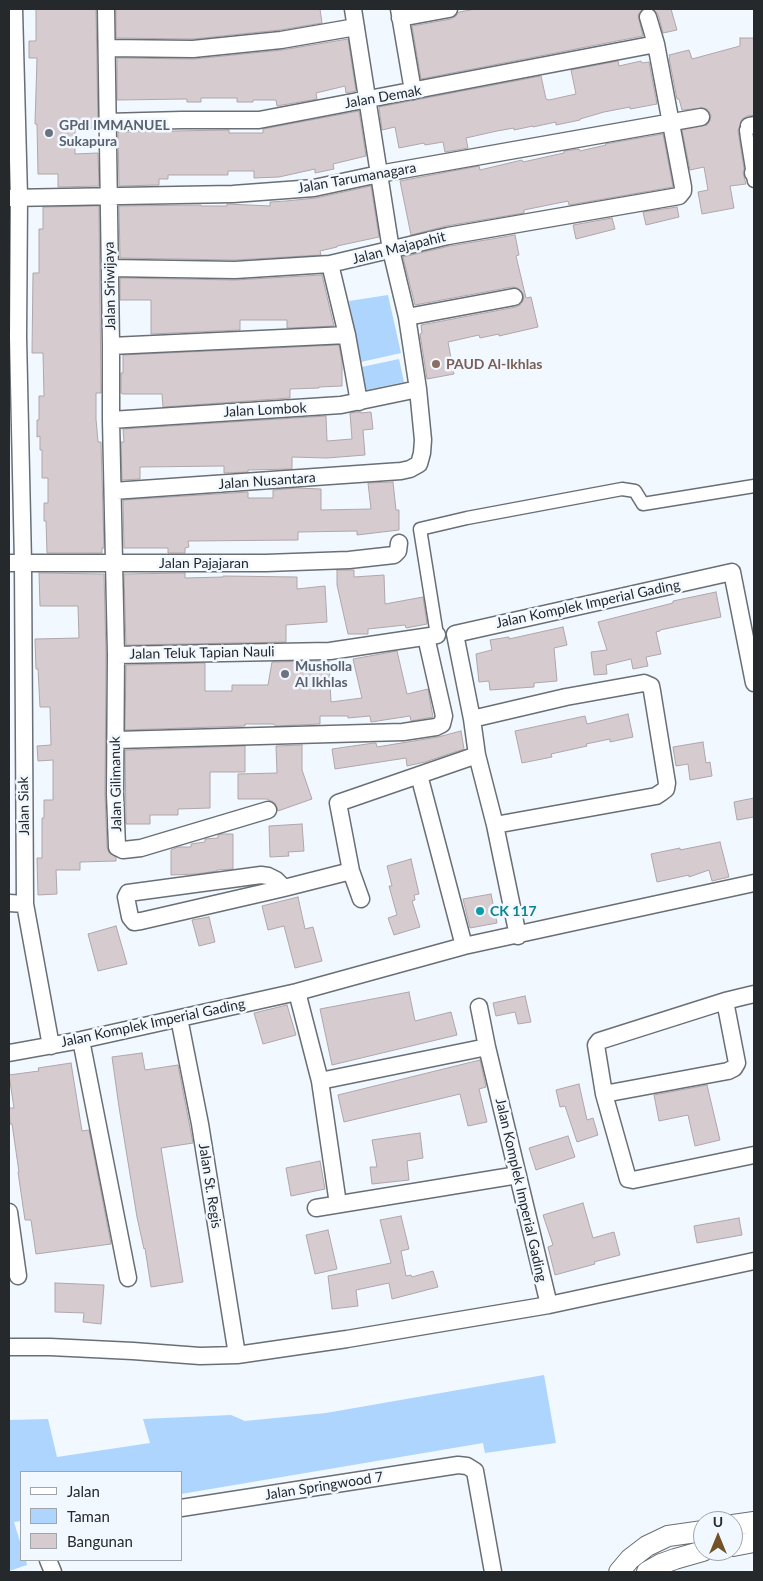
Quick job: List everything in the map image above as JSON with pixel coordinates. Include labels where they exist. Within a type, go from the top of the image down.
[{"type":"street","name":"Jalan Siak","points":[[14,9],[13,338],[17,903],[51,1046]]},
{"type":"street","name":"Jalan Sriwijaya","points":[[106,9],[114,563]]},
{"type":"street","points":[[353,9],[391,250],[406,317],[418,390]]},
{"type":"street","points":[[413,91],[400,13],[448,9]]},
{"type":"street","points":[[648,17],[656,44],[671,122]]},
{"type":"street","points":[[107,48],[202,48],[281,40],[356,26]]},
{"type":"street","name":"Jalan Demak","points":[[107,122],[259,120],[656,44]]},
{"type":"street","name":"Jalan Tarumanagara","points":[[14,198],[233,194],[314,188],[379,174],[702,117]]},
{"type":"street","name":"Jalan Majapahit","points":[[110,268],[235,270],[330,264],[448,236],[680,196],[683,191],[671,122]]},
{"type":"street","points":[[752,125],[746,130],[746,138],[754,176]]},
{"type":"street","points":[[330,264],[347,335],[360,402]]},
{"type":"street","points":[[406,317],[514,297]]},
{"type":"street","points":[[111,346],[347,335]]},
{"type":"street","name":"Jalan Lombok","points":[[111,420],[313,407],[360,402],[418,390]]},
{"type":"street","name":"Jalan Nusantara","points":[[113,491],[410,469],[419,464],[422,453],[423,440],[418,390]]},
{"type":"street","points":[[116,740],[403,732],[436,727],[442,724],[444,716],[432,636],[420,529],[467,518],[622,489],[635,491],[643,504],[754,486]]},
{"type":"street","name":"Jalan Pajajaran","points":[[16,563],[266,563],[349,560],[394,555],[398,551],[399,543]]},
{"type":"street","name":"Jalan Gilimanuk","points":[[114,563],[116,655],[115,794],[118,847],[123,850],[141,848],[268,810]]},
{"type":"street","name":"Jalan Komplek Imperial Gading","points":[[518,936],[495,825],[477,755],[472,719],[455,634],[732,572],[754,683]]},
{"type":"street","name":"Jalan Teluk Tapian Nauli","points":[[116,655],[330,651],[432,636]]},
{"type":"street","points":[[472,719],[566,697],[644,683],[651,686],[667,783],[666,789],[646,798],[495,825]]},
{"type":"street","points":[[361,899],[351,871],[338,803],[477,755]]},
{"type":"street","points":[[419,776],[464,946]]},
{"type":"street","points":[[284,888],[276,880],[262,875],[128,893],[126,897],[130,917],[134,922],[284,888],[351,871]]},
{"type":"street","name":"Jalan Komplek Imperial Gading","points":[[9,1053],[81,1040],[297,992],[464,946],[518,936],[754,883]]},
{"type":"street","points":[[297,992],[320,1081],[338,1204]]},
{"type":"street","points":[[754,994],[725,1001],[599,1041],[596,1045],[604,1094],[628,1178],[754,1156]]},
{"type":"street","points":[[604,1094],[728,1071],[734,1068],[737,1063],[725,1001]]},
{"type":"street","name":"Jalan Komplek Imperial Gading","points":[[479,1006],[548,1305]]},
{"type":"street","name":"Jalan St. Regis","points":[[179,1018],[200,1124],[237,1355]]},
{"type":"street","points":[[81,1040],[128,1278]]},
{"type":"street","points":[[320,1081],[487,1047]]},
{"type":"street","points":[[316,1208],[518,1175]]},
{"type":"street","points":[[9,1212],[18,1276]]},
{"type":"street","points":[[9,1347],[124,1350],[200,1356],[237,1355],[347,1339],[548,1305],[754,1261]]},
{"type":"street","name":"Jalan Springwood 7","points":[[182,1508],[458,1465],[467,1466],[475,1471],[493,1572]]},
{"type":"street","points":[[619,1572],[630,1559],[647,1546],[668,1536],[693,1532]]},
{"type":"street","points":[[647,1572],[661,1564],[693,1554]]},
{"type":"green space","points":[[388,295],[401,353],[361,362],[349,301]]},
{"type":"green space","points":[[399,359],[404,382],[361,391],[357,368]]},
{"type":"green space","points":[[544,1375],[556,1443],[485,1453],[483,1443],[182,1494],[182,1471],[20,1471],[20,1521],[14,1522],[20,1542],[20,1561],[26,1561],[27,1565],[9,1571],[9,1420],[48,1419],[57,1457],[150,1443],[143,1419],[231,1415],[245,1421],[326,1413]]},
{"type":"building","points":[[36,9],[96,9],[98,128],[75,128],[75,154],[98,153],[99,186],[58,187],[58,174],[38,174],[37,124],[35,124],[37,58],[29,58],[29,41],[36,41]]},
{"type":"building","points":[[116,9],[320,9],[322,23],[280,30],[193,39],[116,38]]},
{"type":"building","points":[[476,9],[643,9],[638,15],[643,36],[421,79],[412,26],[451,19],[459,12]]},
{"type":"building","points":[[653,9],[671,9],[677,30],[663,33],[658,14]]},
{"type":"building","points":[[740,38],[754,38],[754,115],[742,119],[738,131],[746,184],[730,186],[734,208],[702,214],[698,192],[708,190],[704,167],[690,170],[682,130],[707,125],[711,115],[704,108],[682,110],[679,99],[677,99],[669,55],[689,50],[692,59],[740,46]]},
{"type":"building","points":[[348,39],[356,91],[346,93],[345,86],[316,93],[317,99],[277,106],[276,100],[237,102],[237,98],[201,98],[201,102],[187,102],[187,99],[117,100],[117,58],[194,59],[282,50]]},
{"type":"building","points":[[618,61],[619,66],[641,61],[642,63],[649,62],[657,104],[604,112],[556,125],[556,122],[514,130],[514,128],[466,138],[468,148],[445,152],[443,142],[425,145],[424,143],[399,148],[395,127],[382,130],[379,107],[541,76],[546,99],[549,100],[576,94],[571,70]]},
{"type":"building","points":[[359,111],[366,156],[333,164],[334,169],[315,173],[315,169],[279,177],[254,178],[254,171],[228,171],[228,175],[168,175],[168,179],[159,179],[159,185],[119,186],[118,132],[229,130],[229,133],[263,133],[263,129]]},
{"type":"building","points":[[663,134],[673,187],[569,205],[568,201],[524,210],[524,213],[446,226],[411,235],[400,181],[479,166],[480,170],[564,153],[564,151],[579,149],[580,151],[605,144]]},
{"type":"building","points":[[371,186],[379,237],[320,251],[321,255],[235,260],[120,258],[119,206],[227,206],[227,204],[270,206],[270,202],[316,198]]},
{"type":"building","points":[[99,206],[101,393],[96,393],[96,419],[98,442],[101,442],[104,548],[102,548],[102,553],[47,553],[44,503],[48,503],[48,478],[42,478],[42,450],[40,450],[40,436],[37,437],[39,396],[44,396],[43,353],[32,353],[33,273],[39,273],[39,229],[43,229],[43,207]]},
{"type":"building","points":[[677,207],[679,217],[646,225],[643,212]]},
{"type":"building","points":[[612,218],[615,229],[576,239],[573,225]]},
{"type":"building","points":[[515,235],[519,255],[516,256],[526,298],[531,297],[538,327],[499,336],[499,334],[480,338],[479,335],[448,342],[454,374],[427,379],[420,334],[422,333],[421,325],[516,307],[523,301],[524,295],[518,288],[512,287],[415,305],[403,257],[450,246]]},
{"type":"building","points":[[322,275],[334,326],[287,328],[287,320],[240,320],[240,330],[151,334],[151,300],[120,300],[120,278],[235,280]]},
{"type":"building","points":[[339,345],[342,362],[342,386],[290,389],[290,398],[163,407],[162,394],[121,393],[123,355]]},
{"type":"building","points":[[371,412],[373,429],[363,430],[365,455],[327,458],[292,457],[292,469],[248,470],[248,472],[224,473],[224,466],[140,467],[140,479],[122,480],[121,442],[124,442],[123,429],[326,416],[327,441],[352,439],[350,413]]},
{"type":"building","points":[[393,482],[396,510],[399,510],[399,530],[357,535],[357,531],[298,532],[298,540],[188,541],[189,547],[185,548],[185,553],[168,553],[168,548],[124,548],[123,500],[248,492],[248,498],[273,498],[273,490],[297,488],[321,489],[321,510],[371,509],[368,483]]},
{"type":"building","points":[[337,570],[354,570],[354,577],[384,575],[385,604],[423,597],[427,624],[406,628],[405,625],[368,629],[368,634],[348,634],[337,585]]},
{"type":"building","points":[[39,573],[104,574],[107,847],[109,853],[116,857],[116,861],[80,862],[80,870],[56,870],[57,894],[38,895],[37,858],[42,858],[44,800],[53,800],[53,760],[38,761],[37,746],[51,745],[50,707],[40,707],[35,639],[79,638],[78,606],[40,606]]},
{"type":"building","points":[[185,573],[185,578],[223,576],[297,577],[297,589],[325,586],[327,622],[286,625],[286,642],[126,645],[124,574]]},
{"type":"building","points":[[716,592],[721,617],[656,632],[661,654],[646,657],[648,666],[633,669],[631,659],[606,665],[607,674],[594,675],[591,652],[607,650],[598,622],[673,603],[673,601]]},
{"type":"building","points":[[563,627],[567,645],[554,648],[557,681],[534,683],[534,687],[490,690],[489,681],[479,682],[476,654],[492,650],[490,640],[509,637],[509,639]]},
{"type":"building","points":[[397,651],[407,694],[428,689],[433,717],[411,721],[410,716],[371,722],[370,716],[348,718],[348,716],[320,716],[320,724],[276,726],[273,724],[245,724],[245,726],[125,730],[126,665],[205,663],[205,691],[232,691],[232,685],[268,685],[272,662],[329,661],[331,702],[362,698],[353,659]]},
{"type":"building","points":[[628,714],[633,737],[610,742],[610,739],[586,744],[587,746],[551,754],[552,757],[522,763],[515,731],[585,716],[587,724]]},
{"type":"building","points":[[461,731],[464,749],[425,762],[407,766],[406,758],[335,769],[332,749],[374,743],[376,743],[377,747],[438,737]]},
{"type":"building","points":[[703,742],[706,763],[710,762],[712,776],[690,780],[688,764],[676,766],[673,747]]},
{"type":"building","points":[[302,745],[302,770],[312,799],[278,811],[275,803],[267,799],[238,799],[238,774],[277,773],[276,746]]},
{"type":"building","points":[[245,746],[245,772],[210,772],[210,808],[178,809],[178,815],[150,815],[150,824],[126,824],[125,750]]},
{"type":"building","points":[[754,798],[754,817],[737,820],[734,802]]},
{"type":"building","points":[[302,824],[304,851],[288,852],[289,856],[270,857],[269,826]]},
{"type":"building","points":[[233,834],[233,869],[171,875],[171,850],[178,847],[191,847],[191,844],[205,842],[205,839],[218,838],[218,835]]},
{"type":"building","points":[[720,842],[729,877],[712,881],[709,870],[689,877],[689,875],[657,882],[651,854]]},
{"type":"building","points":[[411,859],[419,894],[414,895],[415,900],[412,901],[420,927],[394,935],[388,918],[397,915],[389,886],[392,886],[387,866]]},
{"type":"building","name":"CK 117","points":[[491,894],[497,923],[470,928],[463,899]]},
{"type":"building","points":[[298,897],[305,929],[313,927],[322,961],[295,968],[284,926],[268,930],[262,906]]},
{"type":"building","points":[[209,917],[215,942],[199,946],[192,920]]},
{"type":"building","points":[[116,926],[127,964],[98,971],[88,934]]},
{"type":"building","points":[[409,992],[415,1021],[451,1012],[457,1035],[332,1065],[320,1009]]},
{"type":"building","points":[[525,996],[531,1022],[518,1024],[515,1012],[496,1016],[493,1003]]},
{"type":"building","points":[[287,1005],[296,1035],[263,1044],[254,1013]]},
{"type":"building","points":[[142,1053],[145,1070],[178,1065],[193,1143],[161,1148],[183,1282],[151,1287],[145,1248],[137,1217],[112,1057]]},
{"type":"building","points":[[480,1060],[486,1087],[479,1089],[487,1122],[468,1126],[460,1094],[344,1122],[338,1095]]},
{"type":"building","points":[[71,1063],[82,1131],[89,1130],[111,1244],[36,1254],[31,1220],[25,1220],[12,1124],[10,1124],[9,1108],[14,1108],[9,1075],[39,1071],[38,1068]]},
{"type":"building","points":[[579,1084],[587,1120],[593,1118],[598,1135],[577,1142],[565,1106],[560,1107],[556,1090]]},
{"type":"building","points":[[707,1085],[720,1140],[695,1146],[688,1115],[659,1121],[654,1095]]},
{"type":"building","points":[[420,1133],[423,1158],[407,1161],[409,1180],[372,1184],[370,1167],[377,1167],[372,1140]]},
{"type":"building","points":[[568,1136],[575,1157],[536,1170],[529,1148]]},
{"type":"building","points":[[320,1161],[325,1189],[291,1196],[286,1168]]},
{"type":"building","points":[[583,1203],[593,1238],[614,1232],[620,1255],[555,1275],[548,1247],[553,1245],[543,1215]]},
{"type":"building","points":[[401,1216],[409,1249],[401,1251],[406,1276],[411,1275],[412,1277],[433,1271],[438,1287],[392,1299],[389,1283],[356,1290],[358,1306],[332,1309],[328,1276],[391,1263],[380,1220]]},
{"type":"building","points":[[739,1218],[742,1235],[697,1243],[694,1226]]},
{"type":"building","points":[[328,1230],[337,1269],[315,1274],[306,1235]]},
{"type":"building","points":[[55,1283],[104,1285],[101,1324],[83,1322],[84,1313],[55,1312]]},
{"type":"place","name":"GPdI IMMANUEL Sukapura","points":[[49,133]]},
{"type":"place","name":"PAUD Al-Ikhlas","points":[[436,364]]},
{"type":"place","name":"Musholla Al Ikhlas","points":[[285,674]]},
{"type":"place","name":"CK 117","points":[[480,911]]}]
